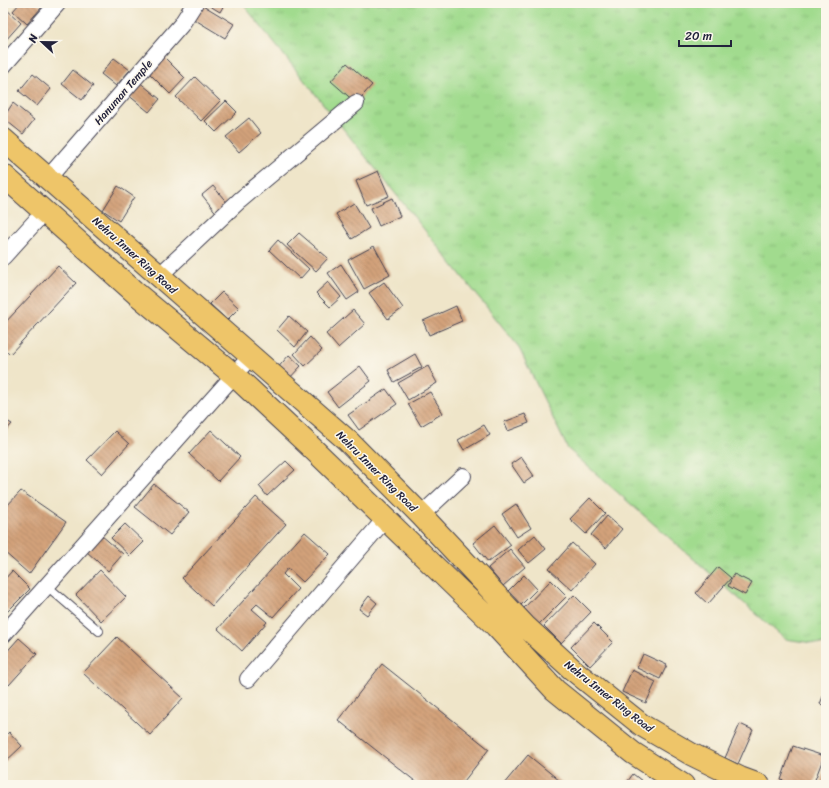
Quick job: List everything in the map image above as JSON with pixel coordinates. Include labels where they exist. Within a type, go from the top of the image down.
[{"type":"main road","name":"Nehru Inner Ring Road","points":[[3,138],[348,441],[525,626],[572,669],[643,726],[691,754],[740,778],[760,785]]},
{"type":"main road","points":[[3,175],[138,295],[234,375],[496,626],[555,690],[633,753],[683,785]]},
{"type":"street","points":[[3,66],[58,3]]},
{"type":"street","name":"Hanuman Temple","points":[[48,178],[181,25],[195,3]]},
{"type":"street","points":[[159,276],[239,201],[356,103]]},
{"type":"street","points":[[3,257],[44,212]]},
{"type":"street","points":[[3,636],[251,356]]},
{"type":"street","points":[[421,516],[463,476]]},
{"type":"street","points":[[248,679],[385,519]]},
{"type":"lane","points":[[47,586],[99,631]]},
{"type":"green space","points":[[242,3],[826,3],[826,645],[785,639],[568,449],[518,346]]},
{"type":"building","points":[[20,3],[36,3],[42,7],[27,24],[13,11]]},
{"type":"building","points":[[205,3],[225,3],[220,12]]},
{"type":"building","points":[[201,4],[234,24],[225,38],[192,18]]},
{"type":"building","points":[[3,6],[21,23],[5,41],[3,39]]},
{"type":"building","points":[[164,57],[185,78],[170,94],[149,73]]},
{"type":"building","points":[[114,58],[130,70],[116,86],[101,74]]},
{"type":"building","points":[[347,63],[372,85],[356,103],[331,81]]},
{"type":"building","points":[[73,70],[93,86],[82,100],[62,84]]},
{"type":"building","points":[[33,74],[51,89],[37,106],[19,91]]},
{"type":"building","points":[[195,77],[220,101],[201,121],[176,97]]},
{"type":"building","points":[[138,81],[160,99],[149,112],[127,94]]},
{"type":"building","points":[[226,101],[237,112],[216,132],[205,121]]},
{"type":"building","points":[[13,103],[34,120],[23,134],[3,118]]},
{"type":"building","points":[[249,118],[261,133],[239,152],[226,137]]},
{"type":"building","points":[[378,171],[389,196],[366,205],[356,181]]},
{"type":"building","points":[[118,186],[134,197],[119,221],[103,210]]},
{"type":"building","points":[[213,186],[229,205],[218,215],[202,195]]},
{"type":"building","points":[[392,198],[400,216],[379,226],[371,208]]},
{"type":"building","points":[[354,203],[369,228],[352,239],[336,214]]},
{"type":"building","points":[[299,233],[328,258],[316,271],[287,245]]},
{"type":"building","points":[[278,240],[309,269],[300,279],[269,250]]},
{"type":"building","points":[[374,246],[390,275],[364,289],[348,260]]},
{"type":"building","points":[[341,264],[359,292],[347,300],[328,273]]},
{"type":"building","points":[[58,266],[76,283],[10,354],[3,347],[3,325]]},
{"type":"building","points":[[328,282],[341,297],[330,307],[316,293]]},
{"type":"building","points":[[384,282],[403,308],[388,319],[369,293]]},
{"type":"building","points":[[222,292],[239,308],[227,320],[210,304]]},
{"type":"building","points":[[456,306],[462,321],[429,335],[423,321]]},
{"type":"building","points":[[353,310],[365,324],[338,348],[326,334]]},
{"type":"building","points":[[289,316],[307,332],[295,347],[277,330]]},
{"type":"building","points":[[310,337],[322,350],[305,366],[294,354]]},
{"type":"building","points":[[415,354],[422,367],[394,382],[388,370]]},
{"type":"building","points":[[289,355],[301,366],[287,381],[276,370]]},
{"type":"building","points":[[360,366],[371,381],[338,407],[327,392]]},
{"type":"building","points":[[428,366],[437,383],[408,400],[398,383]]},
{"type":"building","points":[[386,389],[397,404],[359,430],[348,415]]},
{"type":"building","points":[[430,392],[443,413],[421,426],[408,404]]},
{"type":"building","points":[[525,414],[529,423],[508,431],[504,422]]},
{"type":"building","points":[[3,419],[12,424],[3,434]]},
{"type":"building","points":[[484,425],[490,435],[464,450],[458,440]]},
{"type":"building","points":[[211,430],[240,457],[218,481],[189,454]]},
{"type":"building","points":[[115,431],[129,444],[102,474],[87,460]]},
{"type":"building","points":[[521,457],[534,476],[524,483],[511,464]]},
{"type":"building","points":[[286,461],[295,470],[267,496],[259,486]]},
{"type":"building","points":[[154,484],[189,512],[170,535],[135,507]]},
{"type":"building","points":[[21,491],[66,522],[29,574],[3,551],[3,510]]},
{"type":"building","points":[[256,497],[286,524],[212,606],[182,578]]},
{"type":"building","points":[[590,498],[605,513],[586,534],[570,519]]},
{"type":"building","points":[[516,504],[531,528],[517,537],[502,514]]},
{"type":"building","points":[[607,516],[622,529],[606,548],[591,535]]},
{"type":"building","points":[[125,524],[144,542],[130,556],[111,538]]},
{"type":"building","points":[[495,525],[511,545],[488,562],[473,543]]},
{"type":"building","points":[[305,532],[330,554],[303,582],[288,568],[283,574],[298,589],[273,617],[257,604],[252,609],[267,622],[242,651],[218,629]]},
{"type":"building","points":[[101,535],[123,554],[108,571],[86,551]]},
{"type":"building","points":[[535,535],[546,549],[529,563],[518,550]]},
{"type":"building","points":[[572,543],[595,564],[572,590],[549,569]]},
{"type":"building","points":[[510,549],[525,567],[503,586],[488,568]]},
{"type":"building","points":[[718,567],[731,578],[708,604],[696,593]]},
{"type":"building","points":[[100,570],[126,597],[101,621],[76,595]]},
{"type":"building","points":[[12,571],[30,589],[3,616],[3,581]]},
{"type":"building","points":[[734,574],[752,583],[745,595],[728,586]]},
{"type":"building","points":[[524,575],[537,589],[520,606],[506,593]]},
{"type":"building","points":[[551,580],[567,596],[537,626],[522,610]]},
{"type":"building","points":[[574,595],[591,612],[561,643],[544,626]]},
{"type":"building","points":[[369,596],[377,603],[367,615],[359,609]]},
{"type":"building","points":[[594,623],[613,642],[590,666],[571,647]]},
{"type":"building","points":[[117,637],[183,698],[150,735],[83,673]]},
{"type":"building","points":[[19,638],[37,654],[9,685],[3,679],[3,656]]},
{"type":"building","points":[[643,654],[667,665],[660,679],[637,668]]},
{"type":"building","points":[[382,664],[489,749],[461,785],[420,785],[338,720]]},
{"type":"building","points":[[632,670],[656,682],[646,703],[622,692]]},
{"type":"building","points":[[826,689],[826,706],[820,704]]},
{"type":"building","points":[[740,724],[753,730],[738,764],[725,758]]},
{"type":"building","points":[[9,732],[22,746],[3,764],[3,738]]},
{"type":"building","points":[[793,746],[824,756],[813,785],[794,785],[781,780]]},
{"type":"building","points":[[528,755],[565,785],[503,785]]},
{"type":"building","points":[[826,766],[826,785],[819,785]]},
{"type":"building","points":[[633,774],[647,785],[625,785]]}]
